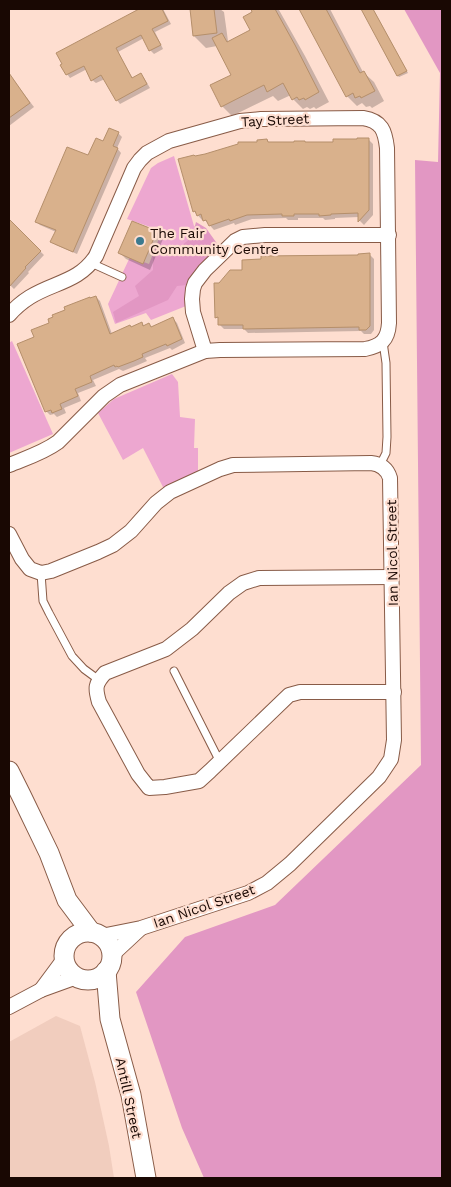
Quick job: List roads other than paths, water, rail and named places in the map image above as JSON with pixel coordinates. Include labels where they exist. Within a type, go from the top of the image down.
[{"type":"main road","points":[[9,771],[49,853],[67,900],[96,934],[106,941],[110,948],[109,963],[101,975],[96,978],[80,978],[71,973],[66,966],[67,900]]},
{"type":"main road","points":[[66,950],[72,937],[78,934],[96,934]]},
{"type":"main road","name":"Antill Street","points":[[109,963],[110,1019],[131,1095],[146,1178]]},
{"type":"main road","name":"Antill Street","points":[[80,978],[110,1019]]},
{"type":"street","name":"Tay Street","points":[[9,315],[30,296],[78,275],[92,263],[129,177],[147,153],[169,141],[250,119],[363,118],[370,119],[380,126],[386,136],[389,323],[383,342]]},
{"type":"street","points":[[205,351],[194,312],[193,289],[195,283],[205,270],[235,241],[243,237],[265,235],[389,236]]},
{"type":"street","points":[[9,465],[39,453],[58,442],[104,396],[120,385],[205,351],[365,349],[378,346],[383,342]]},
{"type":"street","points":[[9,534],[26,565],[30,569],[41,573],[57,569],[113,545],[131,531],[156,503],[170,492],[220,469],[246,464],[371,463],[380,465]]},
{"type":"street","name":"Ian Nicol Street","points":[[96,934],[140,928],[248,893],[267,883],[290,864],[379,777],[391,760],[394,740],[394,692],[390,478],[386,469],[380,465]]},
{"type":"street","points":[[392,577],[259,578],[243,582],[192,629],[166,649],[105,672],[95,690],[99,702],[138,774],[149,788],[199,781],[289,694],[300,692],[394,692]]},
{"type":"street","name":"Ian Nicol Street","points":[[109,963],[140,928]]},
{"type":"street","points":[[41,990],[66,950]]},
{"type":"street","points":[[9,1007],[41,990],[80,978]]},
{"type":"lane","points":[[92,263],[122,277]]},
{"type":"lane","name":"Tay Street","points":[[380,465],[386,454],[387,437],[386,363],[383,342]]},
{"type":"lane","points":[[41,573],[43,601],[53,622],[72,656],[99,680]]},
{"type":"lane","points":[[174,670],[220,762]]},
{"type":"place","name":"The Fair Community Centre","points":[[140,241]]}]
